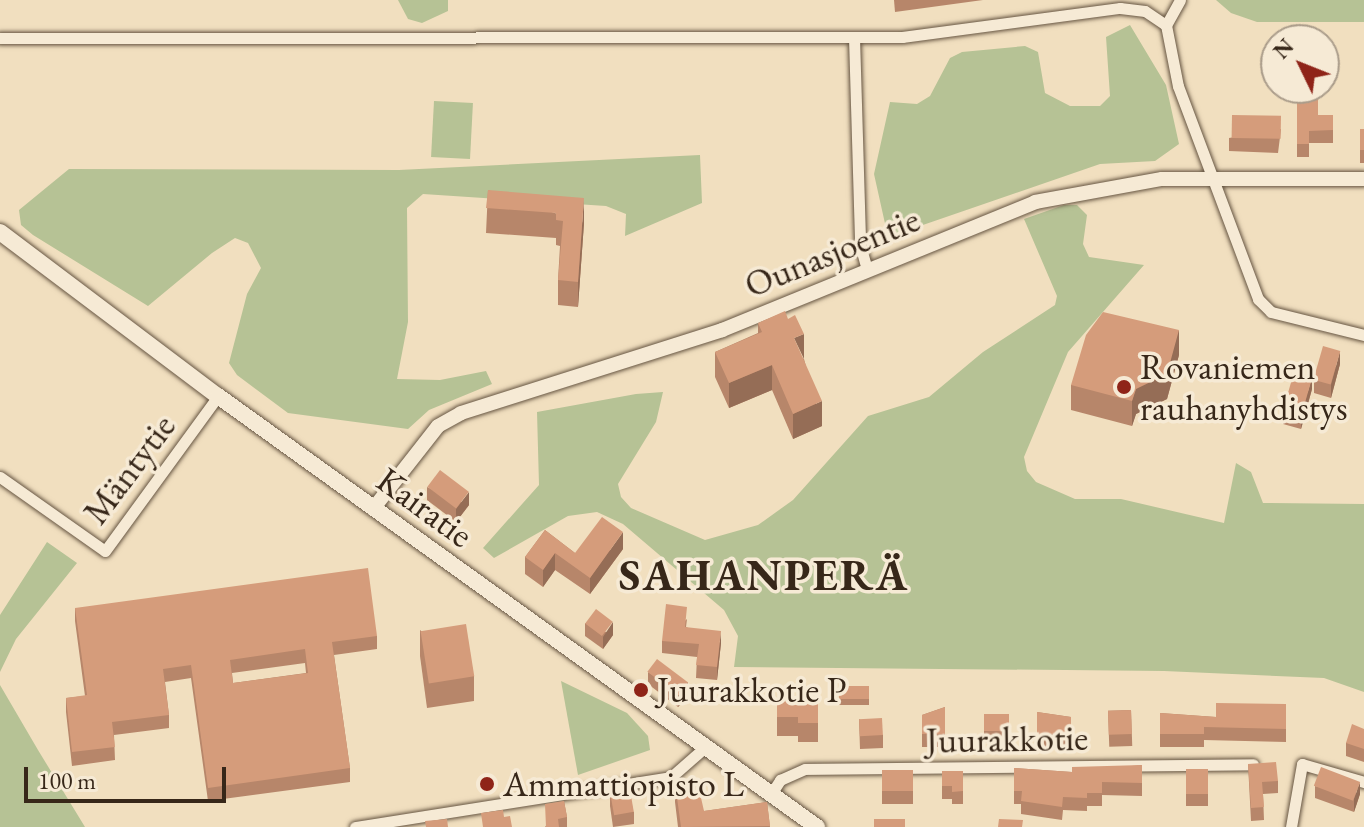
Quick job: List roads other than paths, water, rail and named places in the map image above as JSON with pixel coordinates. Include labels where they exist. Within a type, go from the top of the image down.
[{"type":"main road","name":"Kairatie","points":[[0,232],[373,509],[817,827]]},
{"type":"street","points":[[1180,0],[1166,25],[1182,97],[1216,180],[1258,299],[1271,312],[1364,335]]},
{"type":"street","points":[[0,38],[902,37],[1120,8],[1145,11],[1166,25]]},
{"type":"street","points":[[854,37],[860,245],[867,269]]},
{"type":"street","name":"Ounasjoentie","points":[[373,509],[438,426],[461,413],[672,348],[1035,202],[1162,179],[1364,179]]},
{"type":"street","name":"Mäntytie","points":[[0,477],[105,551],[218,396]]},
{"type":"street","points":[[355,827],[671,777],[704,748]]},
{"type":"street","name":"Juurakkotie","points":[[771,794],[780,780],[805,769],[1253,764]]},
{"type":"street","points":[[1291,827],[1302,764],[1364,782]]},
{"type":"place","name":"Rovaniemen rauhanyhdistys","points":[[1124,387]]},
{"type":"place","name":"Juurakkotie P","points":[[641,690]]},
{"type":"place","name":"Ammattiopisto L","points":[[487,784]]},
{"type":"district","name":"SAHANPERÄ","points":[[764,575]]}]
